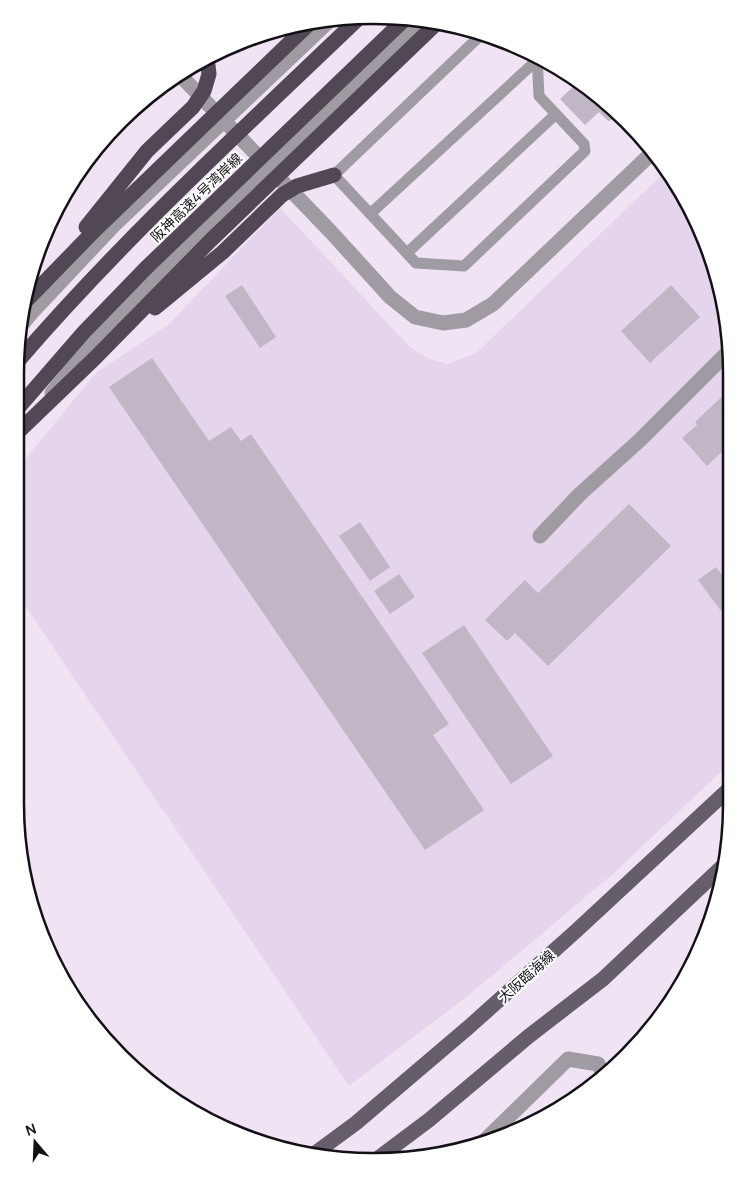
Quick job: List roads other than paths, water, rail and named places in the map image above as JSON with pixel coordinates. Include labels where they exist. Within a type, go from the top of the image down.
[{"type":"highway","name":"阪神高速4号湾岸線","points":[[24,353],[65,306],[126,243],[354,24]]},
{"type":"highway","name":"阪神高速4号湾岸線","points":[[24,401],[84,332],[146,268],[399,24]]},
{"type":"highway","points":[[24,428],[211,240],[431,29]]},
{"type":"highway","points":[[33,294],[95,230],[302,31]]},
{"type":"highway","points":[[34,291],[147,151],[193,107],[204,91],[209,74],[208,66]]},
{"type":"highway","points":[[95,358],[223,252],[282,195],[297,186],[334,175]]},
{"type":"main road","name":"大阪臨海線","points":[[321,1149],[356,1123],[470,1026],[576,932],[723,795]]},
{"type":"main road","points":[[386,1153],[429,1120],[529,1036],[603,979],[717,871]]},
{"type":"street","points":[[24,426],[75,363],[170,264],[417,27]]},
{"type":"street","points":[[28,317],[114,225],[322,28]]},
{"type":"street","points":[[185,80],[390,297],[415,317],[443,323],[466,320],[493,304],[648,157]]},
{"type":"street","points":[[540,536],[580,494],[640,440],[723,357]]},
{"type":"street","points":[[493,1132],[568,1059],[598,1064],[601,1069]]},
{"type":"lane","points":[[476,39],[334,175],[416,263],[464,266],[585,151],[584,144],[539,96],[537,65]]},
{"type":"lane","points":[[370,214],[532,62]]},
{"type":"lane","points":[[407,253],[556,114]]}]
